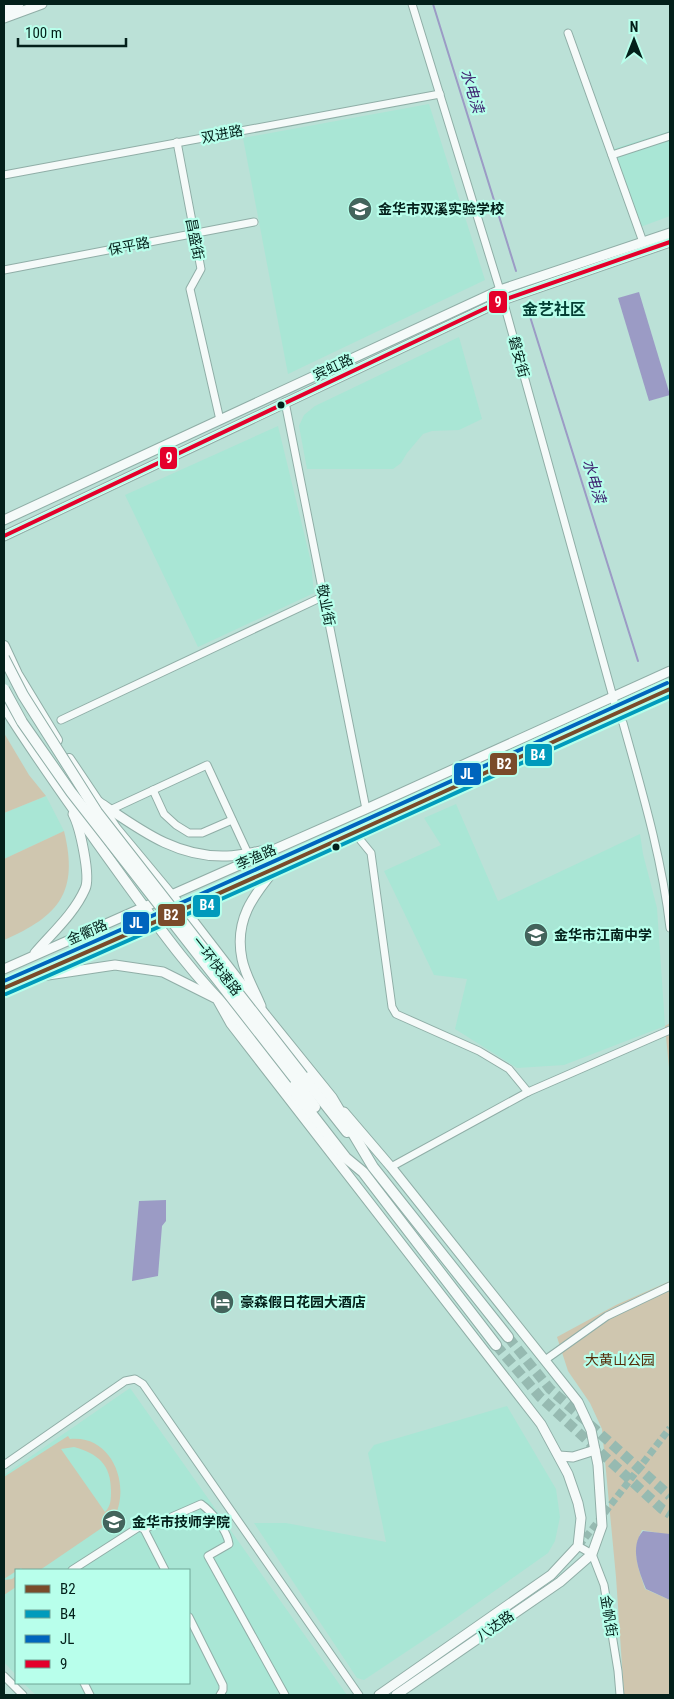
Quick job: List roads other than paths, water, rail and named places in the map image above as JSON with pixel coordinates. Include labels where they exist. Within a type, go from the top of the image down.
[{"type":"highway","points":[[4,646],[16,674],[66,755],[116,829],[184,910],[332,1098],[373,1167],[508,1337]]},
{"type":"highway","name":"一环快速路","points":[[4,658],[23,694],[97,812],[299,1078],[362,1172]]},
{"type":"highway","name":"一环快速路","points":[[4,689],[22,722],[71,792],[299,1078],[373,1167]]},
{"type":"highway","points":[[4,706],[68,802],[154,923],[217,999],[238,1019],[346,1158],[362,1172],[496,1345]]},
{"type":"main road","points":[[4,9],[19,4]]},
{"type":"main road","points":[[4,18],[42,4]]},
{"type":"main road","name":"宾虹路","points":[[4,520],[500,290],[670,233]]},
{"type":"main road","name":"宾虹路","points":[[4,536],[503,300],[670,242]]},
{"type":"main road","name":"李渔路","points":[[170,895],[249,856],[274,849],[366,809],[670,671]]},
{"type":"main road","name":"李渔路","points":[[184,910],[353,831],[670,689]]},
{"type":"main road","points":[[97,801],[152,838],[189,853],[249,856]]},
{"type":"main road","points":[[33,956],[64,920],[86,888],[84,852],[78,822],[68,802]]},
{"type":"main road","points":[[265,1015],[242,960],[240,938],[243,918],[252,898],[278,866]]},
{"type":"main road","name":"金衢路","points":[[4,969],[170,895]]},
{"type":"main road","name":"金衢路","points":[[4,988],[184,910]]},
{"type":"main road","points":[[28,978],[114,965],[138,967],[163,972],[217,999],[236,1031],[541,1424],[568,1474],[581,1518],[578,1546],[551,1575],[379,1695]]},
{"type":"main road","points":[[332,1098],[391,1166],[578,1402],[591,1430],[598,1465],[602,1526],[592,1554]]},
{"type":"main road","points":[[559,1456],[573,1457],[595,1450]]},
{"type":"main road","name":"八达路","points":[[396,1695],[560,1582],[592,1554]]},
{"type":"street","name":"磐安街","points":[[412,4],[503,300],[617,712],[623,723],[654,834],[666,893],[670,928]]},
{"type":"street","points":[[568,33],[642,242]]},
{"type":"street","name":"双进路","points":[[4,174],[440,94]]},
{"type":"street","points":[[612,155],[670,136]]},
{"type":"street","name":"昌盛街","points":[[177,142],[201,268],[190,288],[220,420]]},
{"type":"street","name":"保平路","points":[[4,270],[254,222]]},
{"type":"street","name":"敬业街","points":[[285,402],[366,809]]},
{"type":"street","points":[[61,720],[324,596]]},
{"type":"street","points":[[110,810],[207,765],[249,856]]},
{"type":"street","points":[[153,790],[164,814],[189,833],[202,833],[232,820]]},
{"type":"street","points":[[353,831],[371,853],[392,1007],[396,1014],[479,1051],[509,1069],[528,1092]]},
{"type":"street","points":[[391,1166],[528,1092],[670,1030]]},
{"type":"street","points":[[545,1360],[608,1316],[670,1286]]},
{"type":"street","points":[[4,1465],[125,1381],[135,1379],[143,1384],[359,1695]]},
{"type":"street","points":[[74,1569],[139,1528],[144,1529],[201,1504],[208,1509],[228,1537],[229,1544],[208,1556],[286,1695]]},
{"type":"street","points":[[144,1529],[164,1569]]},
{"type":"street","points":[[578,1546],[592,1554]]},
{"type":"street","name":"金帆街","points":[[592,1554],[604,1585],[620,1695]]},
{"type":"street","points":[[190,1619],[223,1684],[223,1690],[220,1695]]},
{"type":"street","points":[[4,1676],[23,1695]]},
{"type":"water","points":[[639,292],[670,395],[649,401],[618,298]]},
{"type":"water","points":[[166,1200],[166,1221],[162,1226],[158,1276],[132,1281],[139,1201]]},
{"type":"water","points":[[643,1531],[670,1534],[670,1600],[646,1589],[643,1582],[638,1567],[636,1551],[639,1537]]},
{"type":"waterway","name":"水电渎","points":[[433,4],[516,271]]},
{"type":"waterway","name":"水电渎","points":[[527,307],[638,661]]},
{"type":"tunnel","points":[[508,1337],[550,1389],[670,1496]]},
{"type":"tunnel","points":[[496,1345],[540,1397],[662,1509],[670,1514]]},
{"type":"tunnel","points":[[579,1546],[670,1428]]},
{"type":"place","name":"金华市双溪实验学校","points":[[360,209]]},
{"type":"place","name":"金华市江南中学","points":[[536,935]]},
{"type":"place","name":"豪森假日花园大酒店","points":[[222,1302]]},
{"type":"place","name":"金华市技师学院","points":[[114,1522]]},
{"type":"district","name":"金艺社区","points":[[554,309]]},
{"type":"park label","name":"大黄山公园","points":[[620,1360]]}]
